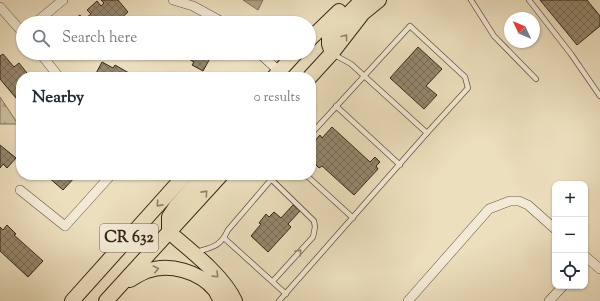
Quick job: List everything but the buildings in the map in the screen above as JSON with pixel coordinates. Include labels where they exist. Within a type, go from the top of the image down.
[{"type":"main road","points":[[316,33],[352,0]]},
{"type":"main road","points":[[332,53],[329,44],[329,34],[362,0]]},
{"type":"main road","points":[[315,72],[332,53],[363,13],[379,0]]},
{"type":"main road","points":[[279,72],[290,60]]},
{"type":"main road","name":"CR 632","points":[[72,301],[181,180]]},
{"type":"main road","points":[[199,180],[176,206],[169,217],[170,232],[222,281],[231,292],[235,301]]},
{"type":"main road","name":"CR 632","points":[[106,301],[217,180]]},
{"type":"main road","points":[[121,285],[146,271],[165,267],[184,270],[203,279],[215,290],[221,301]]},
{"type":"street","points":[[44,16],[63,0]]},
{"type":"street","points":[[173,0],[193,6],[211,16]]},
{"type":"street","points":[[0,7],[16,25]]},
{"type":"street","points":[[46,60],[55,72]]},
{"type":"street","points":[[266,60],[279,72]]},
{"type":"street","points":[[20,190],[65,226],[106,180]]},
{"type":"street","points":[[408,301],[489,209],[510,201],[519,201],[528,205],[552,226]]},
{"type":"street","points":[[588,260],[600,269]]},
{"type":"street","points":[[549,301],[560,289]]},
{"type":"lane","points":[[471,0],[494,36],[536,79]]},
{"type":"lane","points":[[529,0],[571,54],[600,96]]},
{"type":"lane","points":[[279,301],[468,88],[465,77],[410,26],[316,128]]},
{"type":"lane","points":[[332,53],[351,64],[427,134]]},
{"type":"lane","points":[[336,106],[400,164]]},
{"type":"lane","points":[[192,252],[215,247],[224,238],[228,230],[270,180]]},
{"type":"lane","points":[[272,180],[314,221],[315,227],[312,237],[273,281]]},
{"type":"lane","points":[[311,180],[353,218]]},
{"type":"lane","points":[[224,238],[286,294]]},
{"type":"green space","points":[[0,97],[16,121],[16,124],[0,124]]},
{"type":"water","points":[[243,0],[263,0],[258,10]]}]
